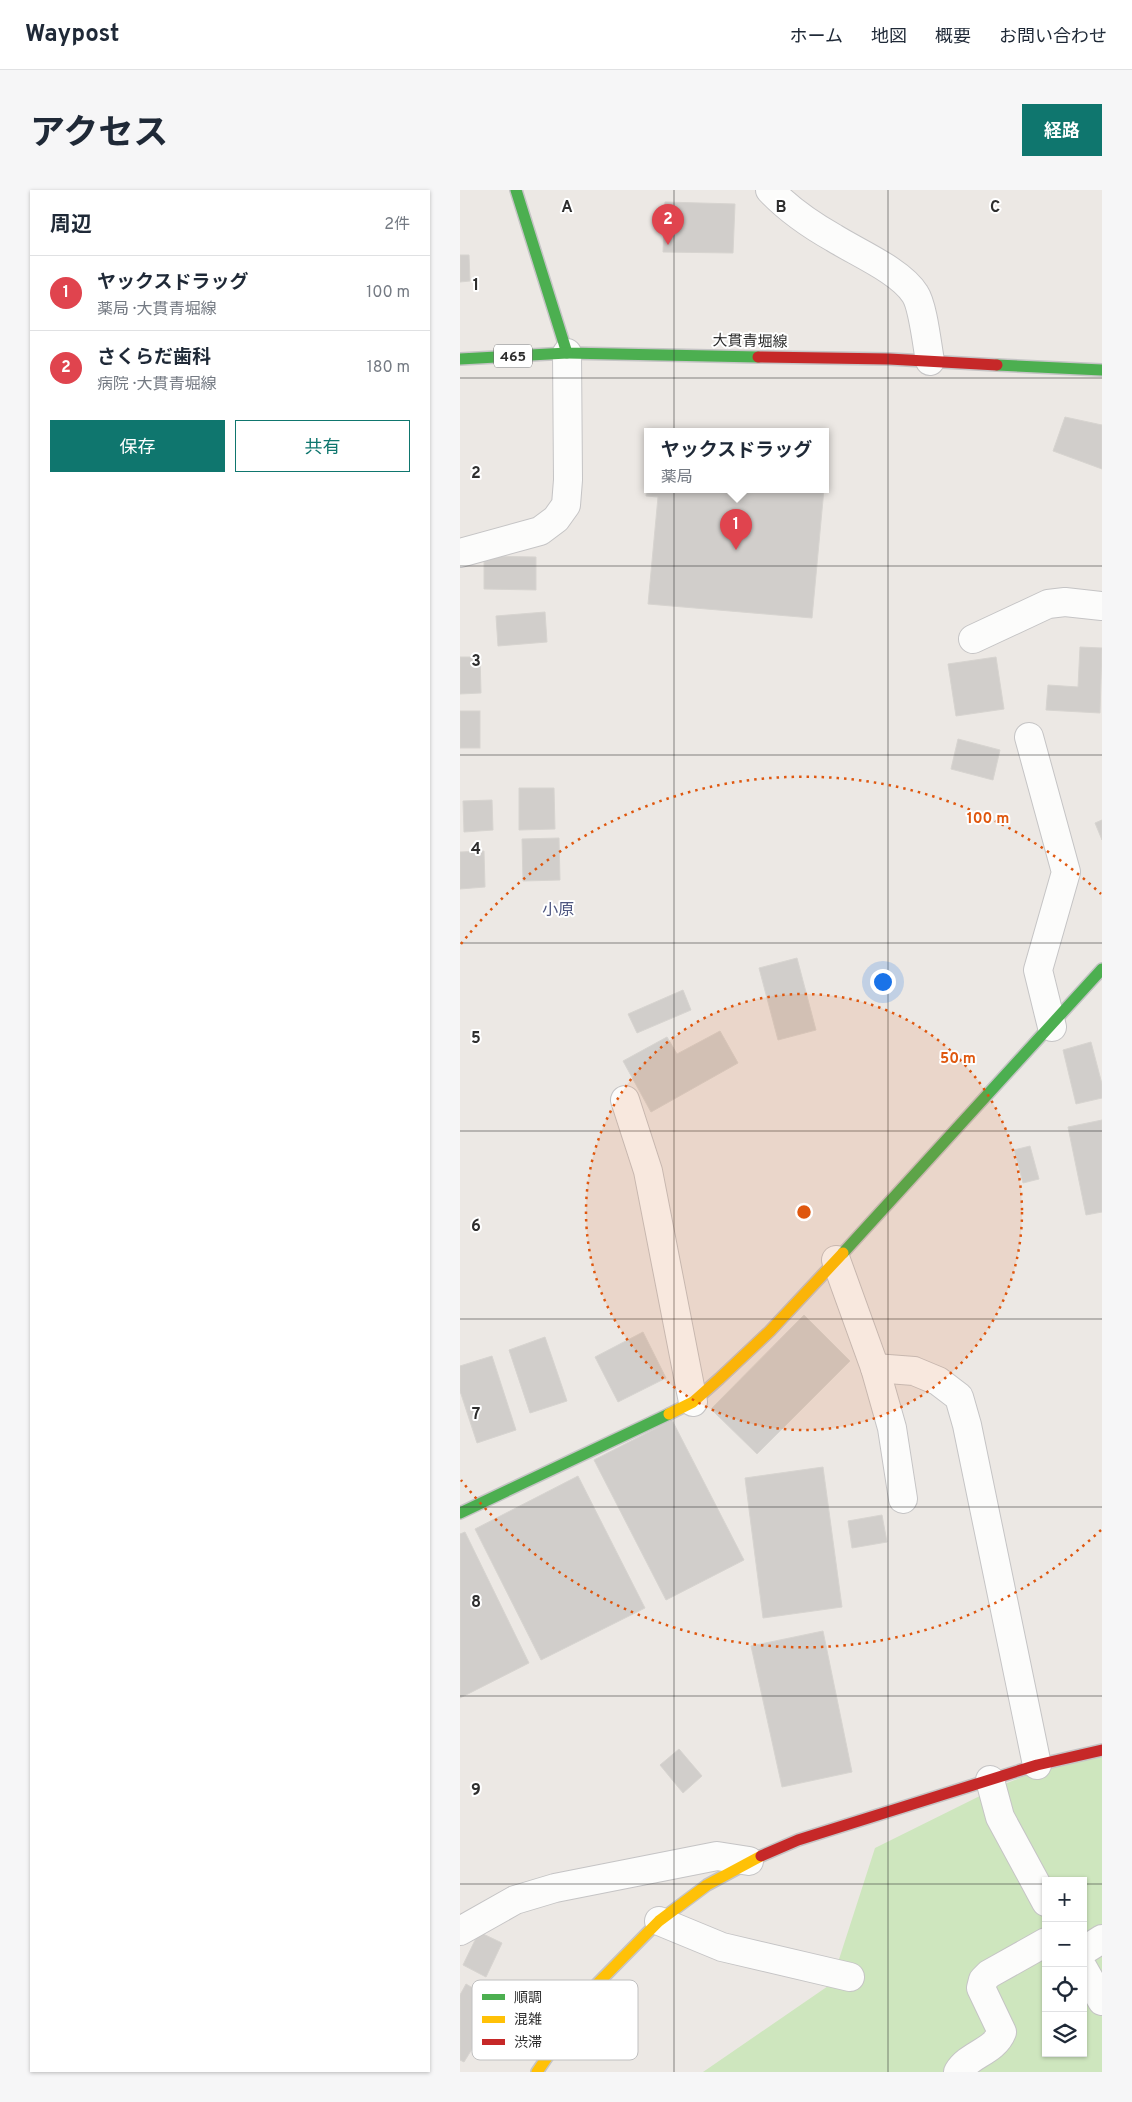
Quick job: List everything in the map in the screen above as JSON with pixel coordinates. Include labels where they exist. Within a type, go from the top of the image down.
[{"type":"main road","points":[[516,190],[567,353]]},
{"type":"main road","name":"465","points":[[460,359],[567,353]]},
{"type":"main road","name":"大貫青堀線","points":[[567,353],[930,361],[1102,370]]},
{"type":"main road","points":[[460,1514],[694,1402],[724,1376],[836,1260],[1052,1027],[1102,969]]},
{"type":"main road","points":[[601,1980],[659,1921],[707,1885],[749,1862],[798,1840],[1036,1765],[1102,1750]]},
{"type":"main road","points":[[537,2072],[545,2060]]},
{"type":"street","points":[[770,190],[782,202],[834,238],[866,255],[901,279],[916,294],[930,361]]},
{"type":"street","points":[[460,553],[540,531],[556,519],[566,505],[568,480],[567,353]]},
{"type":"street","points":[[973,639],[1048,604],[1065,602],[1102,606]]},
{"type":"street","points":[[1029,737],[1066,872],[1038,970],[1052,1027]]},
{"type":"street","points":[[625,1100],[648,1171],[694,1402]]},
{"type":"street","points":[[836,1260],[875,1368],[892,1428],[903,1499]]},
{"type":"street","points":[[875,1368],[914,1371],[938,1381],[959,1397],[968,1425],[1036,1765]]},
{"type":"street","points":[[990,1780],[1000,1817],[1042,1895]]},
{"type":"street","points":[[460,1931],[515,1900],[555,1888],[717,1856],[749,1862]]},
{"type":"street","points":[[659,1921],[722,1947],[850,1977]]},
{"type":"street","points":[[1087,1948],[1102,1939]]},
{"type":"street","points":[[958,2072],[964,2063],[992,2046],[1002,2032],[981,1988],[983,1980],[989,1974],[1042,1944]]},
{"type":"street","points":[[1087,1975],[1102,2001]]},
{"type":"green space","points":[[1102,1746],[1102,2072],[703,2072],[831,1984],[875,1848],[1002,1785]]},
{"type":"building","points":[[665,202],[735,204],[733,253],[663,252]]},
{"type":"building","points":[[460,255],[469,255],[470,281],[460,282]]},
{"type":"building","points":[[1065,417],[1102,425],[1102,469],[1053,451]]},
{"type":"building","points":[[646,493],[824,493],[812,618],[648,604],[658,497],[646,496]]},
{"type":"building","points":[[484,556],[536,557],[536,590],[484,589]]},
{"type":"building","points":[[545,612],[547,642],[498,646],[496,616]]},
{"type":"building","points":[[1080,647],[1102,648],[1100,713],[1046,710],[1048,685],[1078,687]]},
{"type":"building","points":[[460,657],[480,657],[481,693],[460,694]]},
{"type":"building","points":[[996,657],[1004,709],[956,716],[948,664]]},
{"type":"building","points":[[460,711],[480,711],[480,748],[460,748]]},
{"type":"building","points":[[958,739],[1000,750],[993,780],[951,769]]},
{"type":"building","points":[[519,788],[554,788],[555,829],[519,830]]},
{"type":"building","points":[[492,800],[493,830],[464,832],[463,801]]},
{"type":"building","points":[[1102,820],[1102,840],[1095,823]]},
{"type":"building","points":[[559,838],[560,880],[523,881],[522,839]]},
{"type":"building","points":[[484,851],[485,887],[460,889],[460,852]]},
{"type":"building","points":[[797,958],[816,1030],[778,1040],[759,968]]},
{"type":"building","points":[[683,990],[691,1010],[637,1033],[628,1014]]},
{"type":"building","points":[[720,1031],[738,1063],[651,1112],[623,1061],[667,1037],[677,1054]]},
{"type":"building","points":[[1091,1042],[1102,1084],[1102,1098],[1076,1104],[1063,1050]]},
{"type":"building","points":[[1102,1120],[1102,1212],[1086,1215],[1068,1127]]},
{"type":"building","points":[[1030,1146],[1039,1179],[1023,1183],[1014,1150]]},
{"type":"building","points":[[804,1315],[850,1361],[757,1454],[711,1409]]},
{"type":"building","points":[[643,1332],[666,1378],[618,1402],[595,1357]]},
{"type":"building","points":[[545,1337],[567,1401],[530,1413],[509,1350]]},
{"type":"building","points":[[492,1356],[516,1430],[477,1443],[460,1391],[460,1366]]},
{"type":"building","points":[[672,1420],[744,1560],[666,1600],[594,1460]]},
{"type":"building","points":[[823,1467],[842,1607],[763,1618],[745,1478]]},
{"type":"building","points":[[578,1476],[645,1608],[541,1660],[475,1529]]},
{"type":"building","points":[[882,1515],[887,1542],[852,1548],[848,1521]]},
{"type":"building","points":[[465,1532],[529,1663],[460,1698],[460,1534]]},
{"type":"building","points":[[823,1631],[852,1772],[782,1787],[751,1646]]},
{"type":"building","points":[[679,1749],[702,1776],[683,1793],[660,1765]]},
{"type":"building","points":[[479,1932],[502,1943],[486,1977],[463,1965]]},
{"type":"building","points":[[466,1984],[472,1988],[472,2049],[464,2062],[460,2060],[460,1995]]},
{"type":"traffic: fast","points":[[516,190],[567,353],[758,357]]},
{"type":"traffic: fast","points":[[460,359],[567,353]]},
{"type":"traffic: fast","points":[[997,365],[1102,370]]},
{"type":"traffic: fast","points":[[843,1253],[1102,969]]},
{"type":"traffic: fast","points":[[460,1513],[669,1414]]},
{"type":"traffic: slow","points":[[669,1414],[693,1402],[719,1379],[770,1331],[843,1253]]},
{"type":"traffic: slow","points":[[601,1980],[659,1921],[707,1885],[761,1856]]},
{"type":"traffic: slow","points":[[537,2072],[545,2060]]},
{"type":"traffic: jam","points":[[758,357],[889,359],[997,365]]},
{"type":"traffic: jam","points":[[761,1856],[798,1840],[1037,1765],[1102,1750]]},
{"type":"place","name":"さくらだ歯科","points":[[668,245]]},
{"type":"place","name":"ヤックスドラッグ","points":[[736,550]]},
{"type":"district","name":"小原","points":[[558,909]]}]
